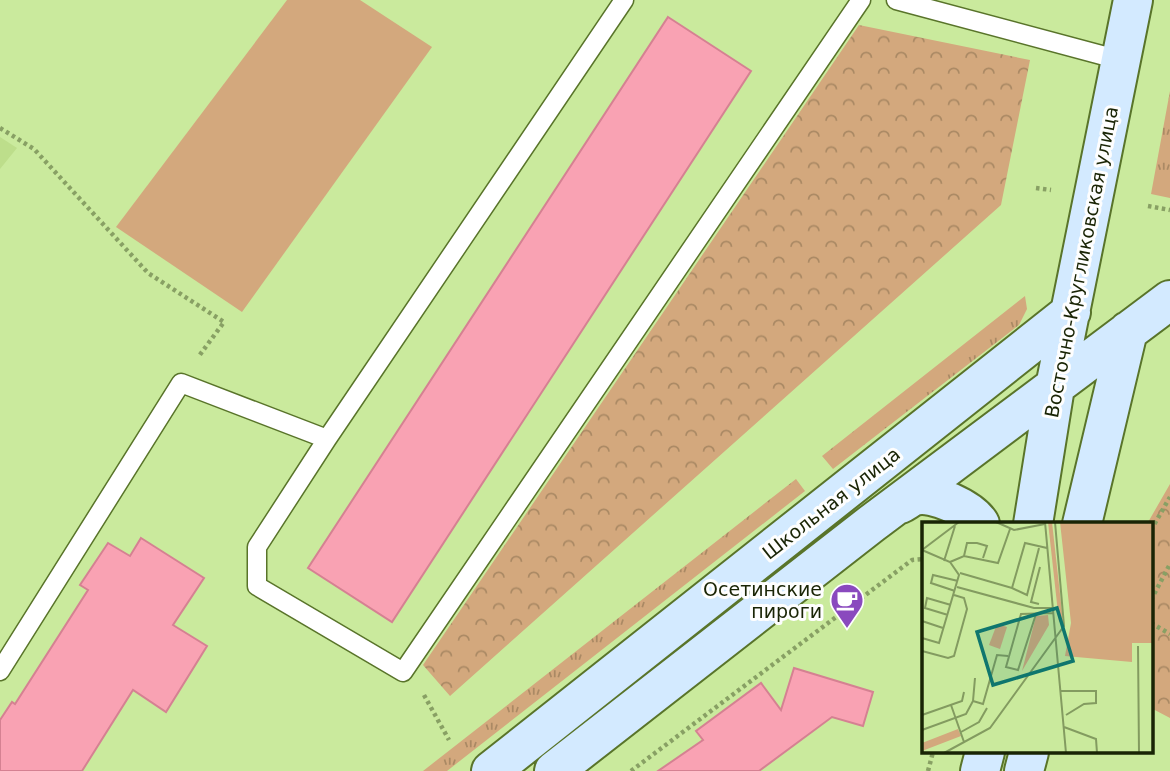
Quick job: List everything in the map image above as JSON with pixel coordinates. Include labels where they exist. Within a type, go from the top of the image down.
[{"type":"main road","name":"Восточно-Кругликовская улица","points":[[1032,522],[1055,387],[1133,0]]},
{"type":"main road","points":[[554,771],[892,509],[1170,300]]},
{"type":"main road","name":"Школьная улица","points":[[491,771],[1072,312]]},
{"type":"main road","points":[[1082,522],[1128,331]]},
{"type":"main road","points":[[892,509],[916,495],[944,498],[976,517],[979,522]]},
{"type":"main road","points":[[980,771],[984,754]]},
{"type":"main road","points":[[1024,771],[1028,754]]},
{"type":"lane","points":[[624,0],[257,547],[257,586],[403,671],[861,0]]},
{"type":"lane","points":[[896,0],[1120,60]]},
{"type":"lane","points":[[0,671],[181,383],[327,439]]},
{"type":"path","points":[[0,128],[34,149],[148,273],[224,322],[181,383]]},
{"type":"path","points":[[1037,188],[1051,190]]},
{"type":"path","points":[[1148,206],[1170,210]]},
{"type":"path","points":[[1152,528],[1170,497]]},
{"type":"path","points":[[631,771],[912,560],[922,559]]},
{"type":"path","points":[[1152,598],[1170,564]]},
{"type":"path","points":[[1152,624],[1170,634]]},
{"type":"path","points":[[403,671],[415,680],[449,740]]},
{"type":"path","points":[[928,771],[932,754]]},
{"type":"shaded area","points":[[0,137],[17,148],[0,169]]},
{"type":"green space","points":[[287,0],[360,0],[432,47],[242,312],[116,227]]},
{"type":"green space","points":[[859,25],[1030,60],[1001,205],[450,696],[423,665]]},
{"type":"green space","points":[[1170,91],[1170,198],[1151,194]]},
{"type":"green space","points":[[1025,296],[1027,309],[1019,325],[833,469],[822,456]]},
{"type":"green space","points":[[796,479],[805,491],[447,771],[423,771]]},
{"type":"green space","points":[[1170,484],[1170,718],[1152,709],[1152,522],[1148,522]]},
{"type":"building","points":[[668,17],[751,71],[392,622],[308,568]]},
{"type":"building","points":[[141,538],[204,578],[173,625],[207,646],[166,712],[133,690],[82,771],[0,771],[0,720],[12,702],[15,704],[88,590],[80,585],[108,543],[130,556]]},
{"type":"building","points":[[794,668],[873,692],[863,726],[832,717],[759,771],[658,771],[703,740],[696,731],[761,683],[781,710]]},
{"type":"place","name":"Осетинские пироги","points":[[847,630]]}]
